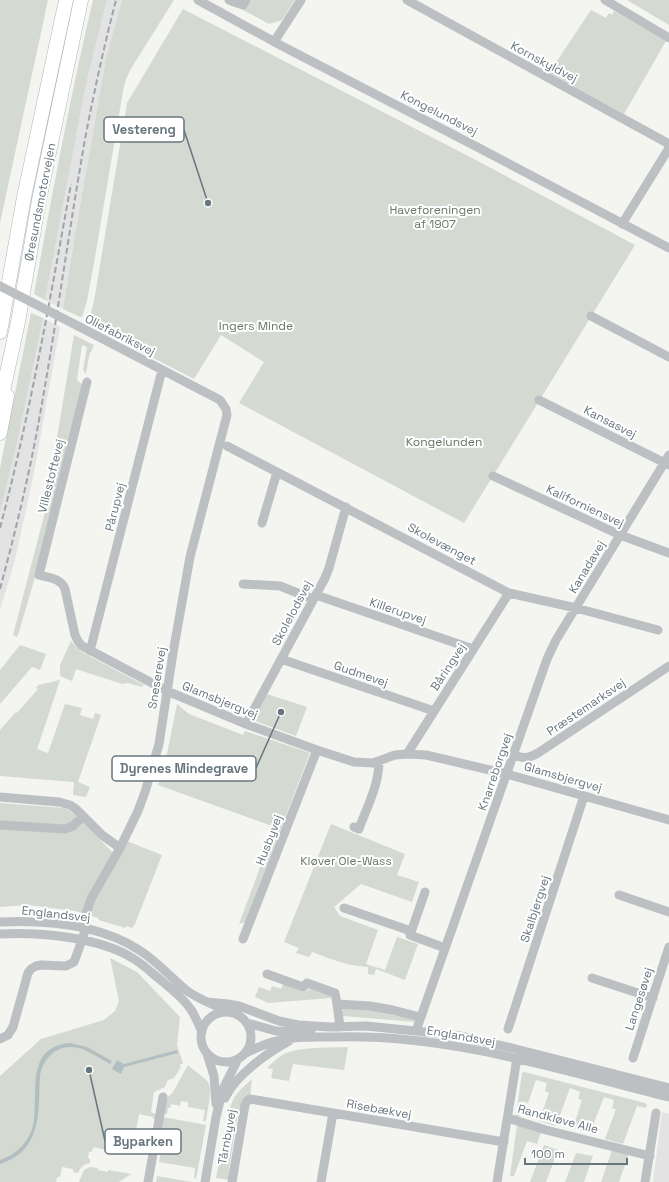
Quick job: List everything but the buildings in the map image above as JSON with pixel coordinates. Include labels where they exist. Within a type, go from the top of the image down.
[{"type":"highway","name":"Øresundsmotorvejen","points":[[0,332],[24,197],[66,0]]},
{"type":"highway","name":"Øresundsmotorvejen","points":[[0,405],[18,322],[39,200],[82,0]]},
{"type":"highway","points":[[0,311],[10,273]]},
{"type":"highway","points":[[0,433],[14,364],[18,322]]},
{"type":"street","name":"Kongelundsvej","points":[[198,0],[274,42],[669,248]]},
{"type":"street","points":[[230,0],[243,5],[246,0]]},
{"type":"street","points":[[274,42],[301,0]]},
{"type":"street","name":"Kornskyldvej","points":[[407,0],[669,144]]},
{"type":"street","points":[[605,0],[669,38]]},
{"type":"street","points":[[622,224],[669,148]]},
{"type":"street","name":"Oliefabriksvej","points":[[0,286],[220,400],[226,409]]},
{"type":"street","points":[[591,316],[669,357]]},
{"type":"street","name":"Pårupvej","points":[[90,651],[162,370]]},
{"type":"street","name":"Villestoftevej","points":[[39,575],[87,382]]},
{"type":"street","name":"Kansasvej","points":[[539,400],[667,462]]},
{"type":"street","name":"Sneserevej","points":[[0,1039],[8,1035],[12,1027],[28,973],[31,969],[41,965],[66,966],[70,965],[76,959],[86,928],[86,914],[91,899],[120,848],[138,811],[154,766],[159,744],[190,557],[227,415],[226,409]]},
{"type":"street","name":"Skolevænget","points":[[226,446],[509,593],[576,608],[658,630]]},
{"type":"street","name":"Kanadavej","points":[[576,608],[620,535],[667,462]]},
{"type":"street","points":[[262,523],[277,472]]},
{"type":"street","name":"Kaliforniensvej","points":[[493,476],[620,535],[669,553]]},
{"type":"street","name":"Skolelodsvej","points":[[246,724],[329,568],[346,507]]},
{"type":"street","name":"Glamsbjergvej","points":[[39,575],[56,580],[64,585],[75,635],[78,642],[82,646],[167,691],[246,724],[354,762],[373,763],[395,755],[426,755],[507,774],[669,820]]},
{"type":"street","name":"Killerupvej","points":[[243,584],[280,586],[473,649]]},
{"type":"street","name":"Båringvej","points":[[407,754],[509,593]]},
{"type":"street","name":"Knarreborgvej","points":[[416,1030],[547,659],[556,640],[576,608]]},
{"type":"street","name":"Gudmevej","points":[[281,659],[434,711]]},
{"type":"street","name":"Præstemarksvej","points":[[513,755],[521,758],[530,758],[538,754],[669,666]]},
{"type":"street","name":"Husbyvej","points":[[243,939],[317,750]]},
{"type":"street","points":[[354,827],[359,829],[377,780],[379,761]]},
{"type":"street","name":"Skalbjergvej","points":[[508,1029],[584,796]]},
{"type":"street","points":[[0,797],[59,802],[73,807],[102,835],[120,848]]},
{"type":"street","points":[[0,825],[65,829],[72,826],[83,816]]},
{"type":"street","points":[[425,892],[410,935],[445,948]]},
{"type":"street","points":[[619,895],[669,912]]},
{"type":"street","points":[[344,908],[411,931]]},
{"type":"street","name":"Englandsvej","points":[[0,922],[23,921],[86,928],[125,941],[156,962],[186,990],[199,998],[232,1013]]},
{"type":"street","name":"Englandsvej","points":[[0,934],[42,934],[82,940],[116,950],[144,966],[179,996],[190,1008],[202,1032]]},
{"type":"street","name":"Langesøvej","points":[[632,1058],[669,947]]},
{"type":"street","points":[[267,974],[303,987],[307,983],[335,993],[340,1027]]},
{"type":"street","points":[[592,978],[653,998]]},
{"type":"street","name":"Englandsvej","points":[[207,1002],[239,1006],[279,1022],[298,1025],[330,1027],[366,1026],[416,1030],[460,1036],[669,1088]]},
{"type":"street","name":"Englandsvej","points":[[337,1004],[370,1006],[394,1010],[420,1018]]},
{"type":"street","points":[[224,1012],[232,1013],[238,1015],[247,1023],[251,1038],[250,1046],[242,1056],[232,1062],[218,1061],[206,1052],[201,1039],[202,1032],[205,1024],[210,1018],[224,1012]]},
{"type":"street","name":"Englandsvej","points":[[247,1023],[276,1031],[289,1032],[321,1030],[330,1027]]},
{"type":"street","name":"Englandsvej","points":[[242,1056],[278,1040],[363,1036],[410,1039],[452,1044],[517,1058],[669,1097]]},
{"type":"street","points":[[216,1117],[229,1090],[240,1078],[268,1053],[293,1039]]},
{"type":"street","name":"Tårnbyvej","points":[[206,1052],[214,1076],[216,1117]]},
{"type":"street","name":"Tårnbyvej","points":[[207,1182],[216,1117],[223,1089],[242,1056]]},
{"type":"street","name":"Randkløve Alle","points":[[497,1182],[517,1058]]},
{"type":"street","points":[[148,1182],[163,1097]]},
{"type":"street","name":"Tårnbyvej","points":[[232,1182],[245,1105],[246,1101],[250,1099]]},
{"type":"street","name":"Risebækvej","points":[[250,1099],[504,1142]]},
{"type":"street","points":[[321,1182],[333,1113]]},
{"type":"street","points":[[645,1182],[656,1113]]},
{"type":"street","name":"Randkløve Alle","points":[[508,1118],[650,1156]]},
{"type":"shaded area","points":[[107,0],[122,0],[106,58],[63,309],[45,300],[86,84]]},
{"type":"shaded area","points":[[43,318],[60,327],[34,473],[15,560],[0,610],[0,512],[17,443]]},
{"type":"shaded area","points":[[70,1043],[87,1047],[112,1061],[110,1064],[79,1048],[65,1047],[54,1052],[45,1062],[40,1075],[38,1116],[31,1139],[24,1149],[14,1158],[0,1164],[0,1160],[13,1154],[23,1145],[33,1127],[37,1071],[40,1061],[46,1052],[56,1046]]},
{"type":"shaded area","points":[[177,1050],[178,1053],[124,1067],[121,1074],[112,1069],[117,1060],[124,1064]]},
{"type":"shaded area","points":[[662,1112],[669,1114],[669,1182],[653,1182]]},
{"type":"green space","points":[[0,0],[48,0],[0,223]]},
{"type":"green space","points":[[93,0],[107,0],[86,84],[45,300],[34,294],[69,110]]},
{"type":"green space","points":[[122,0],[174,0],[126,79],[87,301],[82,317],[63,309],[106,58]]},
{"type":"green space","points":[[225,0],[295,0],[282,20],[269,24]]},
{"type":"green space","points":[[627,0],[669,0],[669,25]]},
{"type":"green space","points":[[183,9],[474,159],[635,245],[464,523],[239,403],[264,362],[221,335],[194,379],[88,324],[94,301],[127,103]]},
{"type":"green space","points":[[591,10],[606,18],[609,13],[612,15],[614,11],[666,41],[624,114],[549,73]]},
{"type":"green space","points":[[31,313],[43,318],[17,443],[0,512],[0,468]]},
{"type":"green space","points":[[74,335],[94,345],[89,356],[86,374],[83,370],[87,347],[82,345],[77,380],[83,385],[35,577],[17,637],[13,635],[44,516]]},
{"type":"green space","points":[[71,641],[80,651],[144,685],[142,687],[128,683],[122,684],[76,669],[72,681],[60,676],[60,665]]},
{"type":"green space","points":[[20,645],[46,654],[40,670],[32,667],[0,704],[0,670]]},
{"type":"green space","points":[[60,680],[37,749],[48,753],[65,704],[82,708],[80,715],[93,719],[95,713],[101,715],[78,782],[90,787],[86,797],[73,795],[74,782],[0,776],[0,730],[38,689],[36,688],[38,685]]},
{"type":"green space","points":[[267,694],[307,707],[296,736],[255,721],[254,718]]},
{"type":"green space","points":[[177,704],[189,714],[243,735],[245,731],[310,753],[245,922],[239,924],[275,827],[158,785],[166,759]]},
{"type":"green space","points":[[0,803],[65,808],[75,814],[112,852],[116,853],[124,840],[162,855],[135,924],[132,928],[126,926],[125,928],[75,911],[28,905],[0,907]]},
{"type":"green space","name":"Kløver Ole-Wass","points":[[331,824],[405,854],[397,875],[419,882],[412,902],[361,884],[334,907],[340,916],[378,930],[366,964],[385,970],[397,937],[418,944],[405,980],[376,969],[374,975],[368,974],[368,967],[346,964],[312,952],[309,957],[296,953],[299,948],[284,942]]},
{"type":"green space","points":[[110,958],[137,972],[180,1017],[177,1045],[183,1063],[179,1065],[181,1067],[174,1078],[168,1080],[165,1087],[154,1092],[151,1112],[156,1114],[155,1119],[153,1119],[153,1117],[139,1114],[136,1130],[133,1130],[129,1152],[107,1147],[106,1150],[94,1147],[91,1152],[89,1152],[88,1158],[90,1159],[90,1163],[82,1166],[78,1173],[73,1172],[73,1169],[62,1167],[60,1177],[57,1177],[56,1182],[0,1182],[0,1076],[41,1039],[104,1020],[115,1011],[119,1001]]},
{"type":"green space","points":[[283,984],[303,992],[310,989],[331,996],[331,998],[268,1003],[255,997],[259,987],[270,991],[272,986],[281,989]]},
{"type":"green space","points":[[344,1007],[381,1012],[414,1019],[416,1022],[342,1016]]},
{"type":"green space","points":[[348,1047],[344,1070],[293,1064],[289,1081],[271,1078],[273,1069],[267,1068],[275,1060],[287,1053],[313,1048]]},
{"type":"green space","points":[[188,1065],[208,1082],[210,1096],[206,1121],[203,1121],[205,1110],[188,1107],[188,1102],[181,1101],[180,1106],[171,1104],[170,1108],[168,1108],[167,1114],[163,1114],[166,1099],[173,1092]]},
{"type":"green space","points":[[524,1072],[645,1103],[647,1105],[645,1108],[637,1106],[623,1144],[605,1139],[616,1109],[612,1108],[614,1100],[604,1097],[590,1133],[573,1128],[582,1100],[578,1099],[580,1092],[570,1088],[556,1126],[539,1121],[549,1093],[545,1091],[547,1083],[536,1080],[528,1103],[521,1101],[519,1118],[516,1115],[522,1073]]},
{"type":"green space","points":[[252,1079],[250,1097],[238,1112],[229,1169],[229,1180],[216,1178],[221,1153],[223,1153],[224,1148],[222,1148],[227,1117],[231,1105],[237,1094]]},
{"type":"green space","points":[[163,1117],[206,1125],[196,1179],[194,1178],[195,1168],[159,1162],[164,1137],[160,1136]]},
{"type":"green space","points":[[517,1125],[541,1132],[537,1144],[527,1141],[514,1176],[510,1176]]},
{"type":"green space","points":[[544,1145],[558,1150],[546,1182],[530,1182]]},
{"type":"green space","points":[[612,1150],[629,1154],[619,1182],[601,1182]]},
{"type":"green space","points":[[576,1153],[593,1156],[584,1182],[565,1182]]},
{"type":"green space","points":[[90,1167],[108,1172],[108,1170],[131,1174],[119,1182],[79,1182],[84,1170]]},
{"type":"green space","points":[[157,1176],[192,1182],[156,1182]]},
{"type":"railway","points":[[0,589],[33,451],[44,395],[85,139],[99,69],[116,0]]},
{"type":"railway","points":[[0,528],[30,400],[71,184]]},
{"type":"place","name":"Vestereng","points":[[208,203]]},
{"type":"place","name":"Dyrenes Mindegrave","points":[[281,712]]},
{"type":"place","name":"Byparken","points":[[89,1070]]},
{"type":"park label","name":"Haveforeningen af 1907","points":[[435,217]]},
{"type":"park label","name":"Ingers Minde","points":[[256,326]]},
{"type":"park label","name":"Kongelunden","points":[[444,442]]}]
